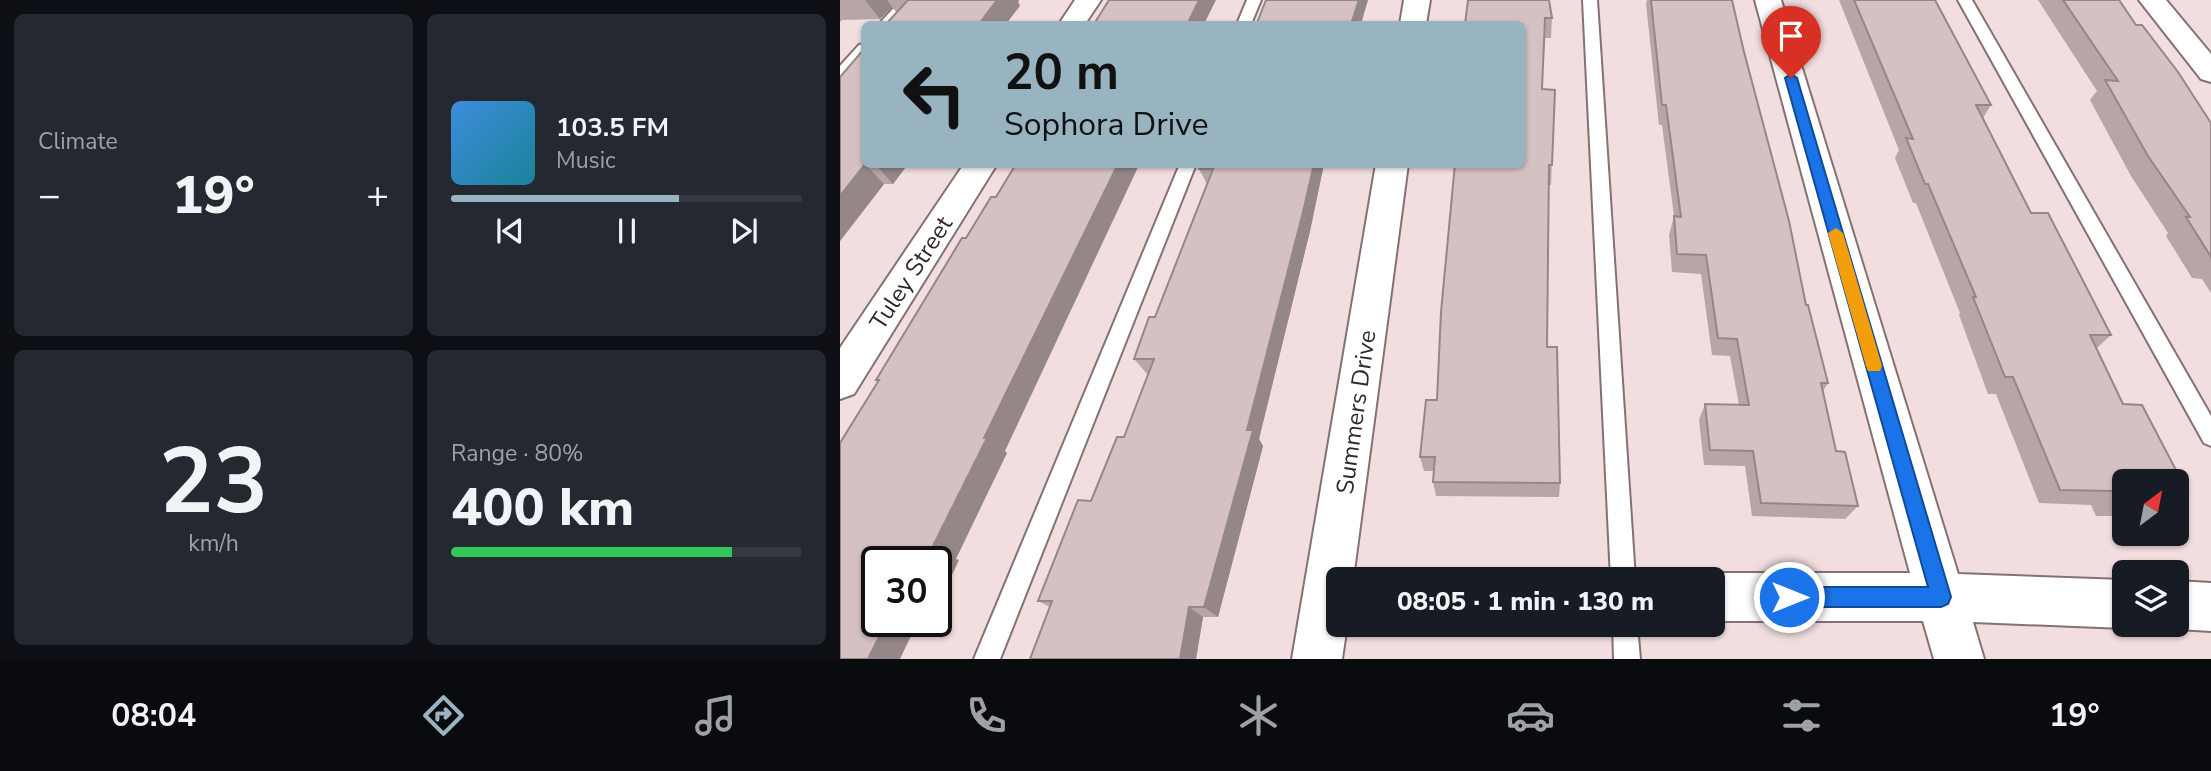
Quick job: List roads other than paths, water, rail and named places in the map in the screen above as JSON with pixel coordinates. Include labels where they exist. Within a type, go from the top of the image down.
[{"type":"street","points":[[1074,21],[1088,0]]},
{"type":"street","points":[[1414,21],[1417,0]]},
{"type":"street","points":[[1768,0],[1959,659]]},
{"type":"street","points":[[2152,0],[2211,73]]},
{"type":"street","name":"Tuley Street","points":[[840,382],[978,168]]},
{"type":"street","name":"Summers Drive","points":[[1338,567],[1391,168]]},
{"type":"street","points":[[1725,597],[1941,597],[2112,604]]},
{"type":"street","points":[[2189,606],[2211,607]]},
{"type":"street","name":"Summers Drive","points":[[1317,659],[1326,625]]},
{"type":"lane","points":[[889,21],[908,0]]},
{"type":"lane","points":[[1245,21],[1254,0]]},
{"type":"lane","points":[[1590,0],[1622,567]]},
{"type":"lane","points":[[1965,0],[2211,436]]},
{"type":"lane","points":[[840,75],[861,51]]},
{"type":"lane","points":[[987,659],[1186,168]]},
{"type":"lane","points":[[1626,637],[1627,659]]}]
